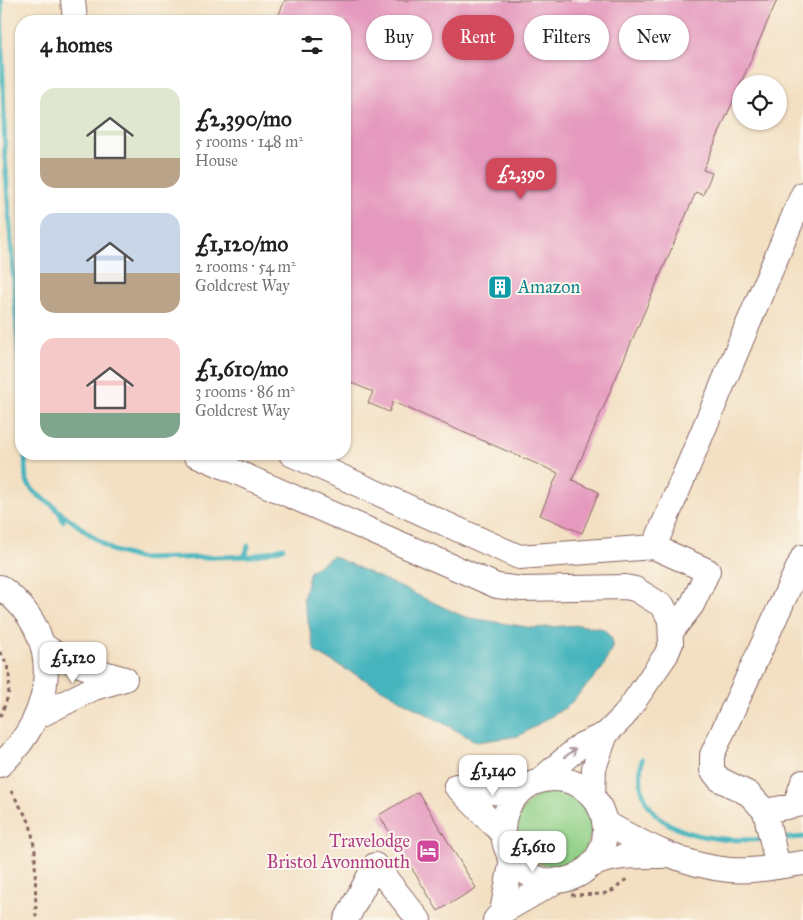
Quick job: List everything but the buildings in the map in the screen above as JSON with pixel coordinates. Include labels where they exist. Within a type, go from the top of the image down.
[{"type":"street","points":[[73,0],[74,15]]},
{"type":"street","points":[[654,547],[803,194]]},
{"type":"street","points":[[209,460],[497,586],[522,589],[625,587],[635,589],[662,606],[670,620],[671,632],[666,655],[624,716],[606,734],[581,745],[539,781],[518,793],[509,805],[504,820],[503,834],[512,859],[525,872],[562,888]]},
{"type":"street","points":[[304,460],[519,557],[654,547],[708,571],[692,606],[671,632]]},
{"type":"street","points":[[803,557],[712,755],[712,770],[719,779],[749,794],[772,839],[803,863]]},
{"type":"street","points":[[0,587],[27,614],[43,645],[47,667],[45,693],[37,717],[20,746],[0,765]]},
{"type":"street","points":[[37,717],[94,688],[125,679],[75,664],[43,645]]},
{"type":"street","points":[[593,797],[594,768],[606,734]]},
{"type":"street","points":[[539,781],[554,779],[568,781],[582,787],[593,797],[600,809],[604,822],[604,838],[599,853],[590,866]]},
{"type":"street","points":[[498,916],[562,888],[575,876],[605,859],[623,856],[671,856],[730,870],[772,839],[799,805],[803,782]]},
{"type":"street","points":[[503,834],[456,786],[490,792],[518,793]]},
{"type":"street","points":[[604,822],[671,856]]},
{"type":"street","points":[[498,916],[512,859]]},
{"type":"street","points":[[355,917],[375,865],[419,920]]},
{"type":"path","points":[[0,652],[9,673],[10,688],[0,716]]},
{"type":"path","points":[[11,791],[30,822],[34,841],[36,920]]},
{"type":"path","points":[[562,888],[603,894],[614,890],[634,875]]},
{"type":"green space","points":[[554,792],[568,795],[580,803],[588,815],[591,829],[588,843],[580,855],[568,863],[554,866],[540,863],[528,855],[520,843],[517,829],[520,815],[528,803],[540,795]]},
{"type":"water","points":[[333,556],[465,617],[533,628],[579,625],[604,629],[612,639],[612,648],[602,669],[568,706],[519,736],[477,742],[315,652],[303,599],[310,571]]},
{"type":"waterway","points":[[1,0],[5,156],[15,301]]},
{"type":"waterway","points":[[25,460],[26,478],[31,488],[56,508],[63,521]]},
{"type":"waterway","points":[[60,512],[111,550],[141,559],[253,556],[283,548]]},
{"type":"waterway","points":[[245,556],[248,546]]},
{"type":"waterway","points":[[642,759],[641,784],[648,804],[661,818],[678,829],[699,835],[721,839],[765,839]]},
{"type":"waterway","points":[[779,839],[803,837]]},
{"type":"place","name":"Amazon","points":[[500,287]]},
{"type":"place","name":"Travelodge Bristol Avonmouth","points":[[428,851]]}]
